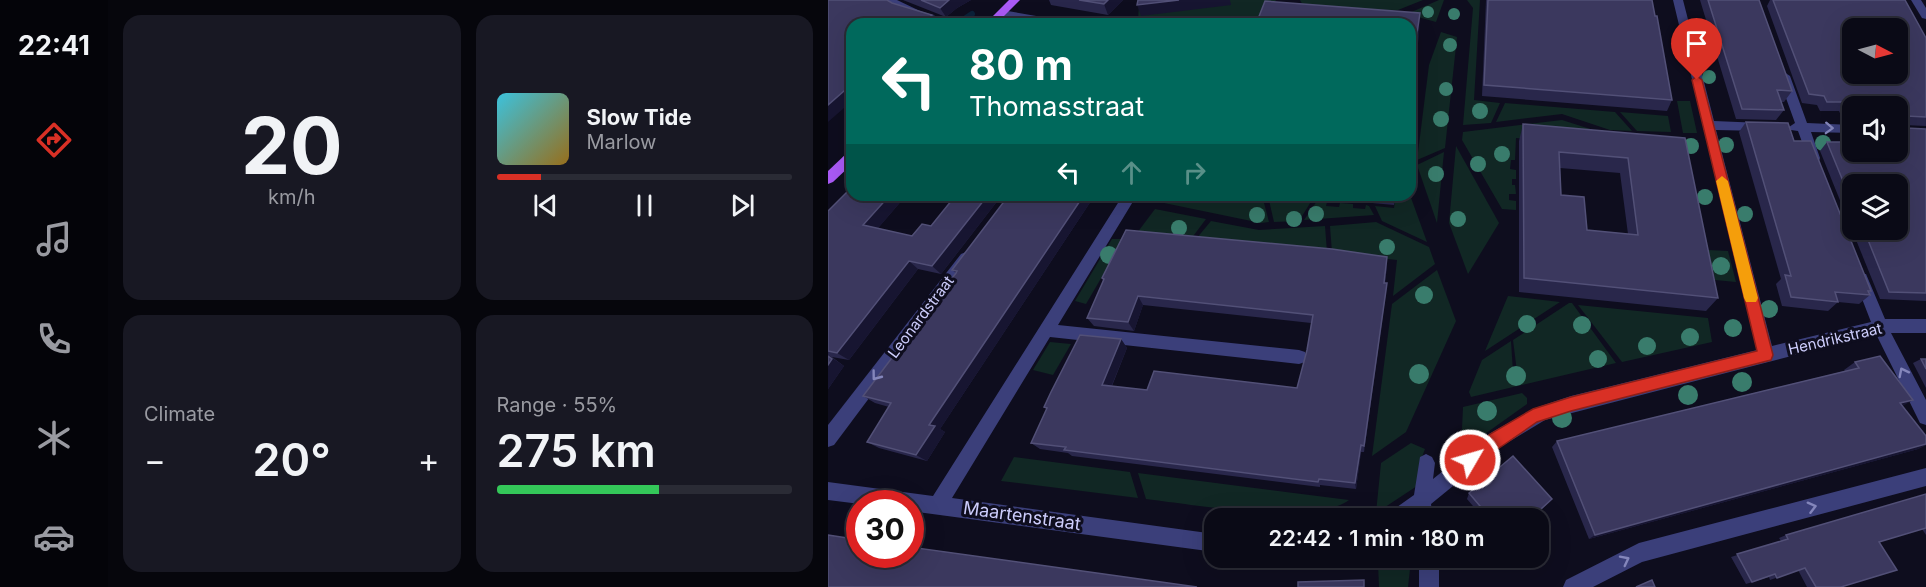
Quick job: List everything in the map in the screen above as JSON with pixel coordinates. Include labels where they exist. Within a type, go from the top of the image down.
[{"type":"main road","points":[[997,18],[1015,0]]},
{"type":"main road","points":[[828,179],[846,162]]},
{"type":"street","points":[[889,0],[916,13],[933,18]]},
{"type":"street","points":[[1678,0],[1766,355]]},
{"type":"street","points":[[1916,0],[1926,16]]},
{"type":"street","points":[[1002,13],[1031,18]]},
{"type":"street","points":[[1779,63],[1819,171]]},
{"type":"street","points":[[1708,125],[1842,129]]},
{"type":"street","points":[[938,504],[1126,201]]},
{"type":"street","name":"Leonardstraat","points":[[828,439],[978,242]]},
{"type":"street","points":[[1854,260],[1880,326],[1926,417]]},
{"type":"street","name":"Hendrikstraat","points":[[1425,508],[1495,440],[1533,416],[1571,404],[1880,326],[1926,326]]},
{"type":"street","points":[[1045,330],[1299,357]]},
{"type":"street","points":[[1423,508],[1426,463]]},
{"type":"street","points":[[1573,587],[1640,553],[1926,477]]},
{"type":"street","name":"Maartenstraat","points":[[828,491],[1204,541]]},
{"type":"street","points":[[1429,568],[1429,587]]},
{"type":"green space","points":[[1139,0],[1276,0],[1265,18],[1138,18]]},
{"type":"green space","points":[[1300,0],[1423,0],[1398,10],[1305,9]]},
{"type":"green space","points":[[1444,0],[1436,22],[1407,14]]},
{"type":"green space","points":[[1467,0],[1480,0],[1474,100],[1500,103],[1491,123],[1463,125],[1473,8]]},
{"type":"green space","points":[[1441,32],[1457,37],[1445,148],[1417,160],[1429,65]]},
{"type":"green space","points":[[1677,101],[1690,101],[1697,133],[1683,133]]},
{"type":"green space","points":[[1505,103],[1615,112],[1632,131],[1610,130],[1562,114],[1496,122]]},
{"type":"green space","points":[[1620,112],[1668,116],[1671,132],[1637,131]]},
{"type":"green space","points":[[1562,120],[1606,134],[1539,140],[1516,138],[1515,160],[1511,160],[1510,169],[1516,170],[1516,179],[1512,179],[1512,185],[1515,185],[1516,194],[1509,194],[1509,200],[1516,201],[1516,210],[1502,209],[1462,140],[1463,132]]},
{"type":"green space","points":[[1456,146],[1499,223],[1468,274],[1449,223]]},
{"type":"green space","points":[[1444,152],[1437,223],[1417,165]]},
{"type":"green space","points":[[1165,201],[1264,201],[1269,222],[1261,223],[1164,203]]},
{"type":"green space","points":[[1269,201],[1311,201],[1299,221],[1274,222]]},
{"type":"green space","points":[[1317,201],[1327,202],[1326,206],[1339,207],[1340,203],[1353,204],[1353,208],[1365,209],[1366,205],[1374,215],[1304,220]]},
{"type":"green space","points":[[1395,201],[1412,201],[1427,242],[1382,221],[1375,206],[1394,208]]},
{"type":"green space","points":[[1155,209],[1206,219],[1191,239],[1137,233]]},
{"type":"green space","points":[[1211,221],[1259,230],[1325,226],[1327,252],[1196,239]]},
{"type":"green space","points":[[1376,222],[1429,247],[1435,264],[1393,296],[1397,260],[1332,253],[1330,226]]},
{"type":"green space","points":[[1112,239],[1124,239],[1086,304],[1075,301]]},
{"type":"green space","points":[[1708,250],[1728,251],[1736,282],[1715,280]]},
{"type":"green space","points":[[1437,270],[1456,321],[1406,432],[1372,456],[1392,304]]},
{"type":"green space","points":[[1508,296],[1560,302],[1485,351]]},
{"type":"green space","points":[[1572,303],[1616,363],[1471,397],[1469,392],[1482,360],[1511,341],[1513,372],[1517,372],[1513,340]]},
{"type":"green space","points":[[1578,305],[1708,318],[1712,342],[1622,362]]},
{"type":"green space","points":[[1050,342],[1071,344],[1053,375],[1033,370]]},
{"type":"green space","points":[[1522,393],[1527,398],[1527,404],[1461,451],[1463,407]]},
{"type":"green space","points":[[1411,443],[1425,449],[1420,462],[1417,486],[1384,508],[1376,508],[1381,463]]},
{"type":"green space","points":[[1014,457],[1130,472],[1138,498],[1001,481]]},
{"type":"green space","points":[[1138,473],[1349,500],[1333,508],[1221,508],[1146,499]]},
{"type":"green space","points":[[1378,568],[1410,568],[1408,587],[1379,587]]},
{"type":"building","points":[[828,0],[887,0],[932,15],[928,18],[846,18],[846,89],[828,105]]},
{"type":"building","points":[[921,0],[949,0],[940,8]]},
{"type":"building","points":[[1079,0],[1108,0],[1104,4]]},
{"type":"building","points":[[1138,0],[1179,0],[1137,5]]},
{"type":"building","points":[[1488,0],[1652,0],[1672,100],[1484,85]]},
{"type":"building","points":[[1708,0],[1759,0],[1792,91],[1777,90],[1784,110],[1742,109]]},
{"type":"building","points":[[1773,0],[1905,0],[1926,38],[1926,117],[1908,116],[1908,96],[1842,96],[1842,102],[1827,102],[1824,96],[1809,94]]},
{"type":"building","points":[[1265,1],[1420,13],[1416,40],[1416,18],[1258,18]]},
{"type":"building","points":[[1746,122],[1788,123],[1794,141],[1811,141],[1842,218],[1842,240],[1851,240],[1871,291],[1868,291],[1870,295],[1835,292],[1838,302],[1791,297],[1785,275],[1791,276]]},
{"type":"building","points":[[1523,124],[1685,138],[1718,298],[1524,278]],"holes":[[[1559,152],[1628,158],[1638,235],[1587,230],[1584,197],[1561,195]]]},
{"type":"building","points":[[1908,128],[1926,129],[1926,293],[1889,292],[1868,240],[1908,240],[1908,174],[1842,174],[1842,179],[1827,142],[1842,142],[1842,162],[1908,162]]},
{"type":"building","points":[[846,193],[846,201],[885,201],[863,225],[912,236],[922,224],[931,226],[951,201],[983,201],[932,266],[909,261],[837,353],[828,351],[828,211]]},
{"type":"building","points":[[1004,201],[1080,201],[929,425],[935,426],[916,455],[867,442],[891,403],[863,396],[957,271],[952,270]]},
{"type":"building","points":[[1126,230],[1332,249],[1387,257],[1384,283],[1387,283],[1364,446],[1361,445],[1355,483],[1319,479],[1318,482],[1064,450],[1066,447],[1031,443],[1047,408],[1044,407],[1080,335],[1121,339],[1102,385],[1147,390],[1154,371],[1297,388],[1313,315],[1138,296],[1128,322],[1087,318],[1104,279],[1102,278]]},
{"type":"building","points":[[1880,356],[1913,400],[1900,403],[1926,436],[1926,444],[1595,535],[1557,441],[1859,368],[1855,362]]},
{"type":"building","points":[[1921,359],[1926,359],[1926,369]]},
{"type":"building","points":[[1513,456],[1552,499],[1542,508],[1482,508],[1469,493]]},
{"type":"building","points":[[1926,494],[1926,528],[1879,542],[1897,570],[1841,587],[1816,587],[1805,568],[1777,578],[1775,574],[1752,582],[1737,554],[1788,539],[1786,535]]},
{"type":"building","points":[[828,535],[846,538],[846,568],[924,568],[924,549],[1197,587],[828,587]]},
{"type":"building","points":[[1364,580],[1364,587],[1298,587],[1298,582]]},
{"type":"building","points":[[1652,580],[1655,587],[1636,587]]},
{"type":"waterway","points":[[966,18],[972,14]]},
{"type":"slow traffic","points":[[1722,181],[1751,298]]},
{"type":"route","points":[[1470,460],[1495,440],[1533,416],[1571,404],[1766,355],[1697,80]]}]
